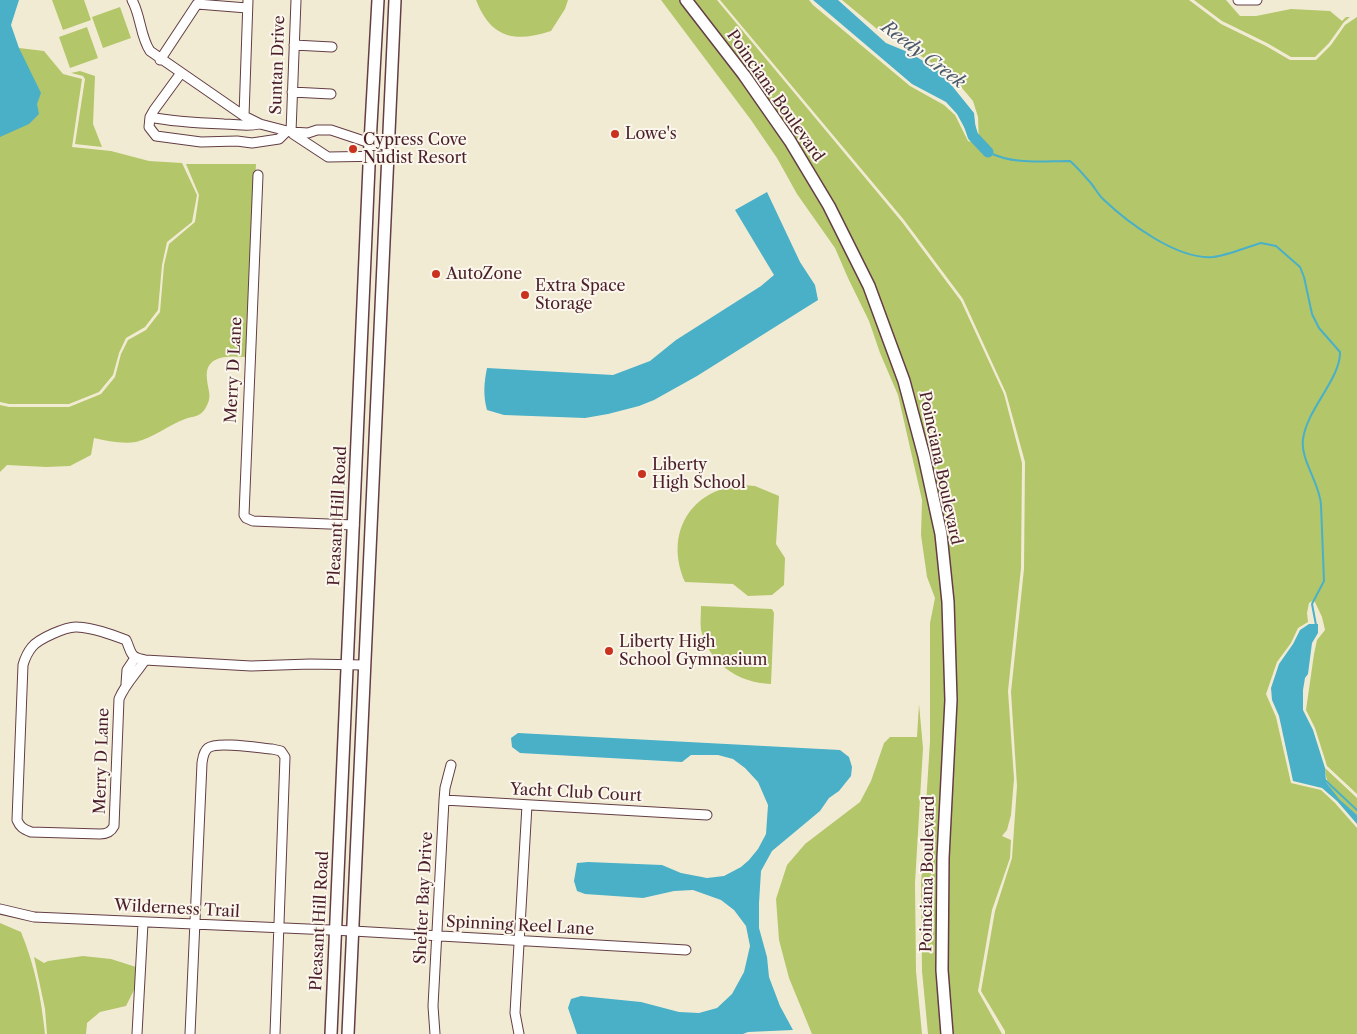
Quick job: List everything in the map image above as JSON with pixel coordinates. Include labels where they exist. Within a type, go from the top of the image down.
[{"type":"main road","name":"Pleasant Hill Road","points":[[331,1034],[369,157],[378,0]]},
{"type":"main road","name":"Pleasant Hill Road","points":[[348,1034],[394,0]]},
{"type":"main road","name":"Poinciana Boulevard","points":[[686,0],[744,75],[790,141],[829,206],[869,286],[904,381],[924,456],[941,534],[948,602],[951,700],[943,858],[942,970],[947,1034]]},
{"type":"main road","points":[[354,525],[362,536],[369,556]]},
{"type":"street","points":[[143,0],[134,4],[145,44],[150,52],[244,116],[260,124],[289,131],[308,133],[321,130],[340,132],[387,150]]},
{"type":"street","name":"Suntan Drive","points":[[289,131],[296,0]]},
{"type":"street","points":[[1238,0],[1257,0]]},
{"type":"street","points":[[160,60],[197,4],[248,4],[244,116]]},
{"type":"street","points":[[294,45],[332,47]]},
{"type":"street","points":[[180,73],[150,117],[149,127],[156,136],[201,142],[237,141],[252,143],[279,139],[289,131]]},
{"type":"street","points":[[292,92],[331,94]]},
{"type":"street","points":[[150,117],[168,121],[246,126],[260,124]]},
{"type":"street","points":[[316,149],[316,139],[321,130]]},
{"type":"street","points":[[289,131],[328,157],[369,157],[387,150]]},
{"type":"street","name":"Merry D Lane","points":[[258,175],[244,515],[253,521],[354,525]]},
{"type":"street","name":"Merry D Lane","points":[[74,626],[92,628],[126,640],[130,654],[135,658],[127,670],[126,684],[119,699],[114,826],[112,831],[100,834],[31,832],[23,830],[17,820],[23,664],[25,656],[33,645],[58,632],[74,626]]},
{"type":"street","points":[[135,658],[251,666],[364,665]]},
{"type":"street","name":"Merry D Lane","points":[[126,684],[136,675],[145,660]]},
{"type":"street","points":[[190,1034],[202,763],[204,754],[209,747],[218,745],[272,749],[281,751],[285,757],[275,1034]]},
{"type":"street","name":"Shelter Bay Drive","points":[[435,1034],[433,1006],[444,800],[451,765]]},
{"type":"street","name":"Yacht Club Court","points":[[444,800],[707,814]]},
{"type":"street","points":[[519,1034],[515,1013],[527,805]]},
{"type":"street","name":"Wilderness Trail","points":[[0,909],[34,917],[353,931]]},
{"type":"street","points":[[137,1034],[144,922]]},
{"type":"street","name":"Spinning Reel Lane","points":[[353,931],[686,950]]},
{"type":"green space","points":[[52,0],[84,0],[91,20],[63,30]]},
{"type":"green space","points":[[476,0],[568,0],[565,9],[551,31],[526,37],[505,34],[497,30],[482,13]]},
{"type":"green space","points":[[661,0],[717,0],[902,222],[961,301],[1004,394],[1022,463],[1021,568],[1008,691],[1014,779],[1011,815],[1007,830],[1002,836],[1011,840],[1010,858],[992,910],[978,991],[1002,1034],[928,1034],[922,971],[921,884],[930,741],[930,623],[935,598],[927,577],[921,535],[922,500],[898,395],[869,321],[835,248],[797,194],[777,158],[751,120]]},
{"type":"green space","points":[[720,0],[809,0],[910,86],[944,105],[955,115],[968,141],[979,144],[978,117],[973,101],[950,74],[877,29],[842,0],[1189,0],[1221,24],[1290,60],[1316,60],[1331,45],[1345,25],[1357,17],[1357,794],[1327,766],[1315,728],[1306,710],[1317,640],[1325,630],[1322,617],[1314,600],[1309,603],[1308,622],[1298,628],[1291,643],[1277,662],[1266,694],[1276,717],[1291,783],[1321,790],[1357,828],[1357,1034],[1005,1034],[981,991],[995,911],[1012,858],[1017,786],[1011,692],[1024,569],[1025,462],[1006,393],[963,299],[904,220]]},
{"type":"green space","points":[[1194,0],[1226,0],[1240,16],[1256,16],[1291,9],[1330,11],[1342,21],[1346,17],[1350,17],[1315,57],[1291,57],[1222,21]]},
{"type":"green space","points":[[120,7],[131,38],[103,48],[92,17]]},
{"type":"green space","points":[[87,27],[98,58],[70,68],[59,37]]},
{"type":"green space","points":[[19,48],[44,51],[63,74],[82,79],[72,147],[111,151],[149,161],[182,163],[197,195],[192,222],[167,242],[162,265],[158,310],[145,327],[126,338],[119,353],[113,375],[99,392],[69,404],[9,404],[0,402],[0,69]]},
{"type":"green space","points":[[80,71],[95,76],[93,124],[102,147],[75,144],[85,79],[83,76],[71,73]]},
{"type":"green space","points":[[186,164],[256,164],[247,357],[220,358],[210,365],[207,371],[209,401],[203,412],[199,415],[185,419],[149,438],[136,442],[109,441],[94,438],[91,455],[70,466],[7,465],[0,472],[0,405],[9,407],[69,407],[101,394],[115,377],[121,354],[128,340],[146,330],[160,312],[164,265],[169,244],[195,222],[199,195]]},
{"type":"green space","points":[[743,485],[755,486],[779,496],[776,544],[785,558],[784,585],[772,595],[748,596],[733,584],[685,582],[679,564],[678,547],[680,531],[686,517],[696,505],[709,495],[724,488]]},
{"type":"green space","points":[[701,606],[772,609],[774,613],[771,684],[747,680],[736,675],[718,661],[705,642],[701,630]]},
{"type":"green space","points":[[919,704],[923,748],[915,883],[916,971],[922,1034],[812,1034],[789,978],[779,940],[776,899],[787,865],[805,844],[860,802],[871,781],[884,743],[890,737],[917,737]]},
{"type":"green space","points":[[1325,768],[1357,798],[1357,815],[1335,796],[1328,784]]},
{"type":"green space","points":[[0,923],[21,932],[37,982],[45,1034],[0,1034]]},
{"type":"green space","points":[[83,956],[111,959],[136,967],[136,986],[126,1006],[100,1012],[87,1023],[86,1034],[47,1034],[45,1009],[34,957],[44,963]]},
{"type":"water","points":[[0,0],[19,0],[11,25],[19,48],[41,93],[37,104],[39,114],[29,124],[0,137]]},
{"type":"water","points":[[813,0],[838,0],[886,43],[910,53],[940,71],[974,113],[977,140],[970,138],[957,114],[946,102],[912,84]]},
{"type":"water","points":[[767,192],[800,262],[815,285],[818,300],[697,376],[654,400],[639,406],[585,418],[504,415],[487,410],[484,389],[487,368],[613,375],[650,361],[676,340],[761,286],[774,275],[735,210]]},
{"type":"water","points":[[1309,624],[1318,624],[1318,633],[1312,643],[1308,674],[1305,678],[1303,710],[1313,730],[1325,768],[1326,782],[1339,799],[1357,815],[1357,824],[1337,801],[1322,788],[1293,781],[1279,716],[1272,700],[1271,688],[1279,664],[1300,630]]},
{"type":"water","points":[[518,733],[840,750],[849,757],[852,767],[851,776],[839,791],[829,798],[820,811],[772,851],[761,871],[759,928],[767,957],[769,977],[780,1006],[793,1030],[748,1032],[743,1034],[577,1034],[568,1008],[571,999],[581,996],[641,1002],[679,1012],[699,1013],[717,1008],[732,994],[744,972],[750,946],[746,926],[734,910],[721,900],[693,890],[674,891],[643,898],[585,894],[577,891],[574,881],[577,863],[662,865],[681,873],[707,878],[724,876],[741,867],[758,849],[766,834],[768,805],[758,782],[745,768],[733,759],[718,755],[691,755],[682,762],[520,753],[512,747],[511,738]]},
{"type":"waterway","name":"Reedy Creek","points":[[970,127],[973,136],[988,152]]},
{"type":"waterway","name":"Reedy Creek","points":[[988,152],[1018,161],[1070,161],[1103,199],[1125,218],[1154,238],[1184,252],[1213,257],[1261,243],[1276,246],[1300,267],[1312,314],[1319,328],[1340,352],[1335,372],[1311,416],[1303,439],[1304,455],[1317,488],[1321,505],[1324,581],[1312,604],[1316,625]]},
{"type":"waterway","name":"Reedy Creek","points":[[1324,779],[1357,810]]},
{"type":"place","name":"Lowe's","points":[[615,134]]},
{"type":"place","name":"Cypress Cove Nudist Resort","points":[[353,149]]},
{"type":"place","name":"AutoZone","points":[[436,274]]},
{"type":"place","name":"Extra Space Storage","points":[[525,295]]},
{"type":"place","name":"Liberty High School","points":[[642,474]]},
{"type":"place","name":"Liberty High School Gymnasium","points":[[609,651]]}]
